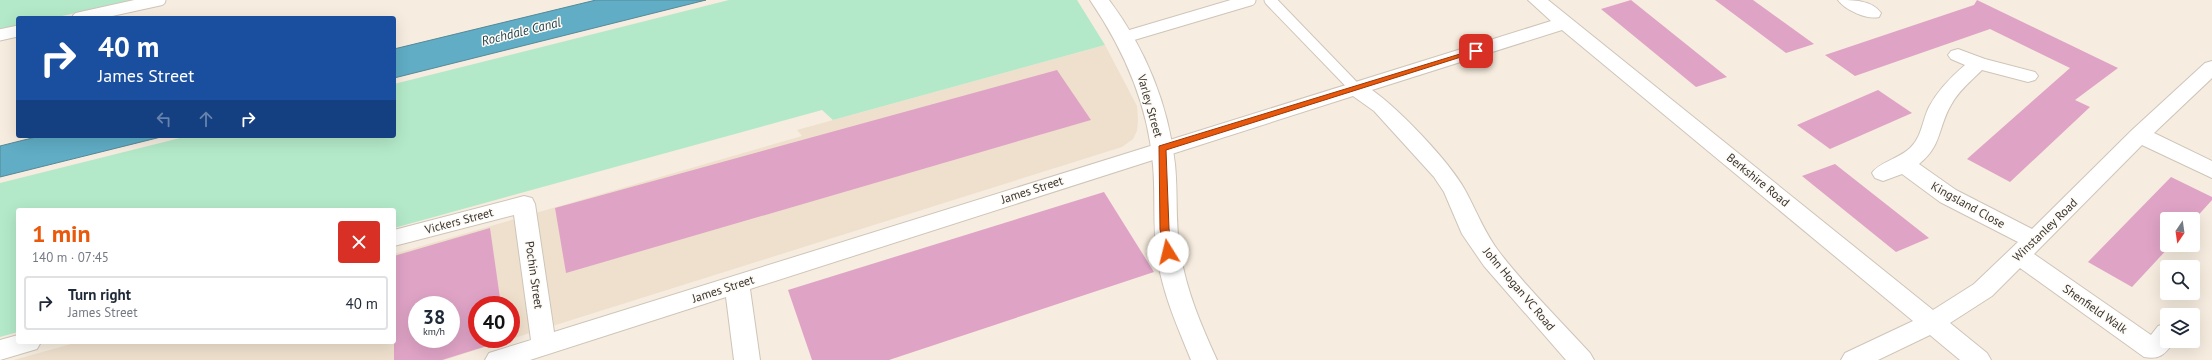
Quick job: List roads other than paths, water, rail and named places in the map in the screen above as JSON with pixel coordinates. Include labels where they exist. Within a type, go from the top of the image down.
[{"type":"street","name":"Varley Street","points":[[1099,0],[1125,37],[1147,88],[1162,148],[1164,229],[1170,263],[1184,312],[1204,360]]},
{"type":"street","name":"Berkshire Road","points":[[1537,0],[1978,360]]},
{"type":"street","points":[[1847,0],[1872,13]]},
{"type":"street","name":"James Street","points":[[498,360],[737,285],[1162,148],[1566,23]]},
{"type":"street","points":[[1958,55],[1978,63],[2028,76]]},
{"type":"street","points":[[1883,174],[1904,164],[1916,156],[1925,146],[1944,99],[1978,63]]},
{"type":"street","name":"Winstanley Road","points":[[1854,360],[1932,323],[1983,290],[2138,135],[2212,67]]},
{"type":"street","name":"John Hogan VC Road","points":[[1356,89],[1381,106],[1442,172],[1454,190],[1474,234],[1492,260],[1581,360]]},
{"type":"street","points":[[2138,135],[2212,170]]},
{"type":"street","name":"Kingsland Close","points":[[1904,164],[1948,196],[2026,248]]},
{"type":"street","name":"Vickers Street","points":[[396,237],[524,204]]},
{"type":"street","name":"Pochin Street","points":[[524,204],[544,346]]},
{"type":"street","name":"Shenfield Walk","points":[[2026,248],[2153,350],[2160,342]]},
{"type":"street","points":[[737,285],[747,360]]},
{"type":"street","points":[[0,350],[21,344]]},
{"type":"lane","points":[[87,16],[160,0]]},
{"type":"lane","points":[[1125,37],[1250,0]]},
{"type":"lane","points":[[1270,0],[1356,89]]},
{"type":"lane","points":[[0,35],[16,31]]},
{"type":"water","name":"Rochdale Canal","points":[[596,0],[706,0],[396,78],[396,49]]},
{"type":"water","points":[[32,138],[157,138],[0,177],[0,146]]}]
